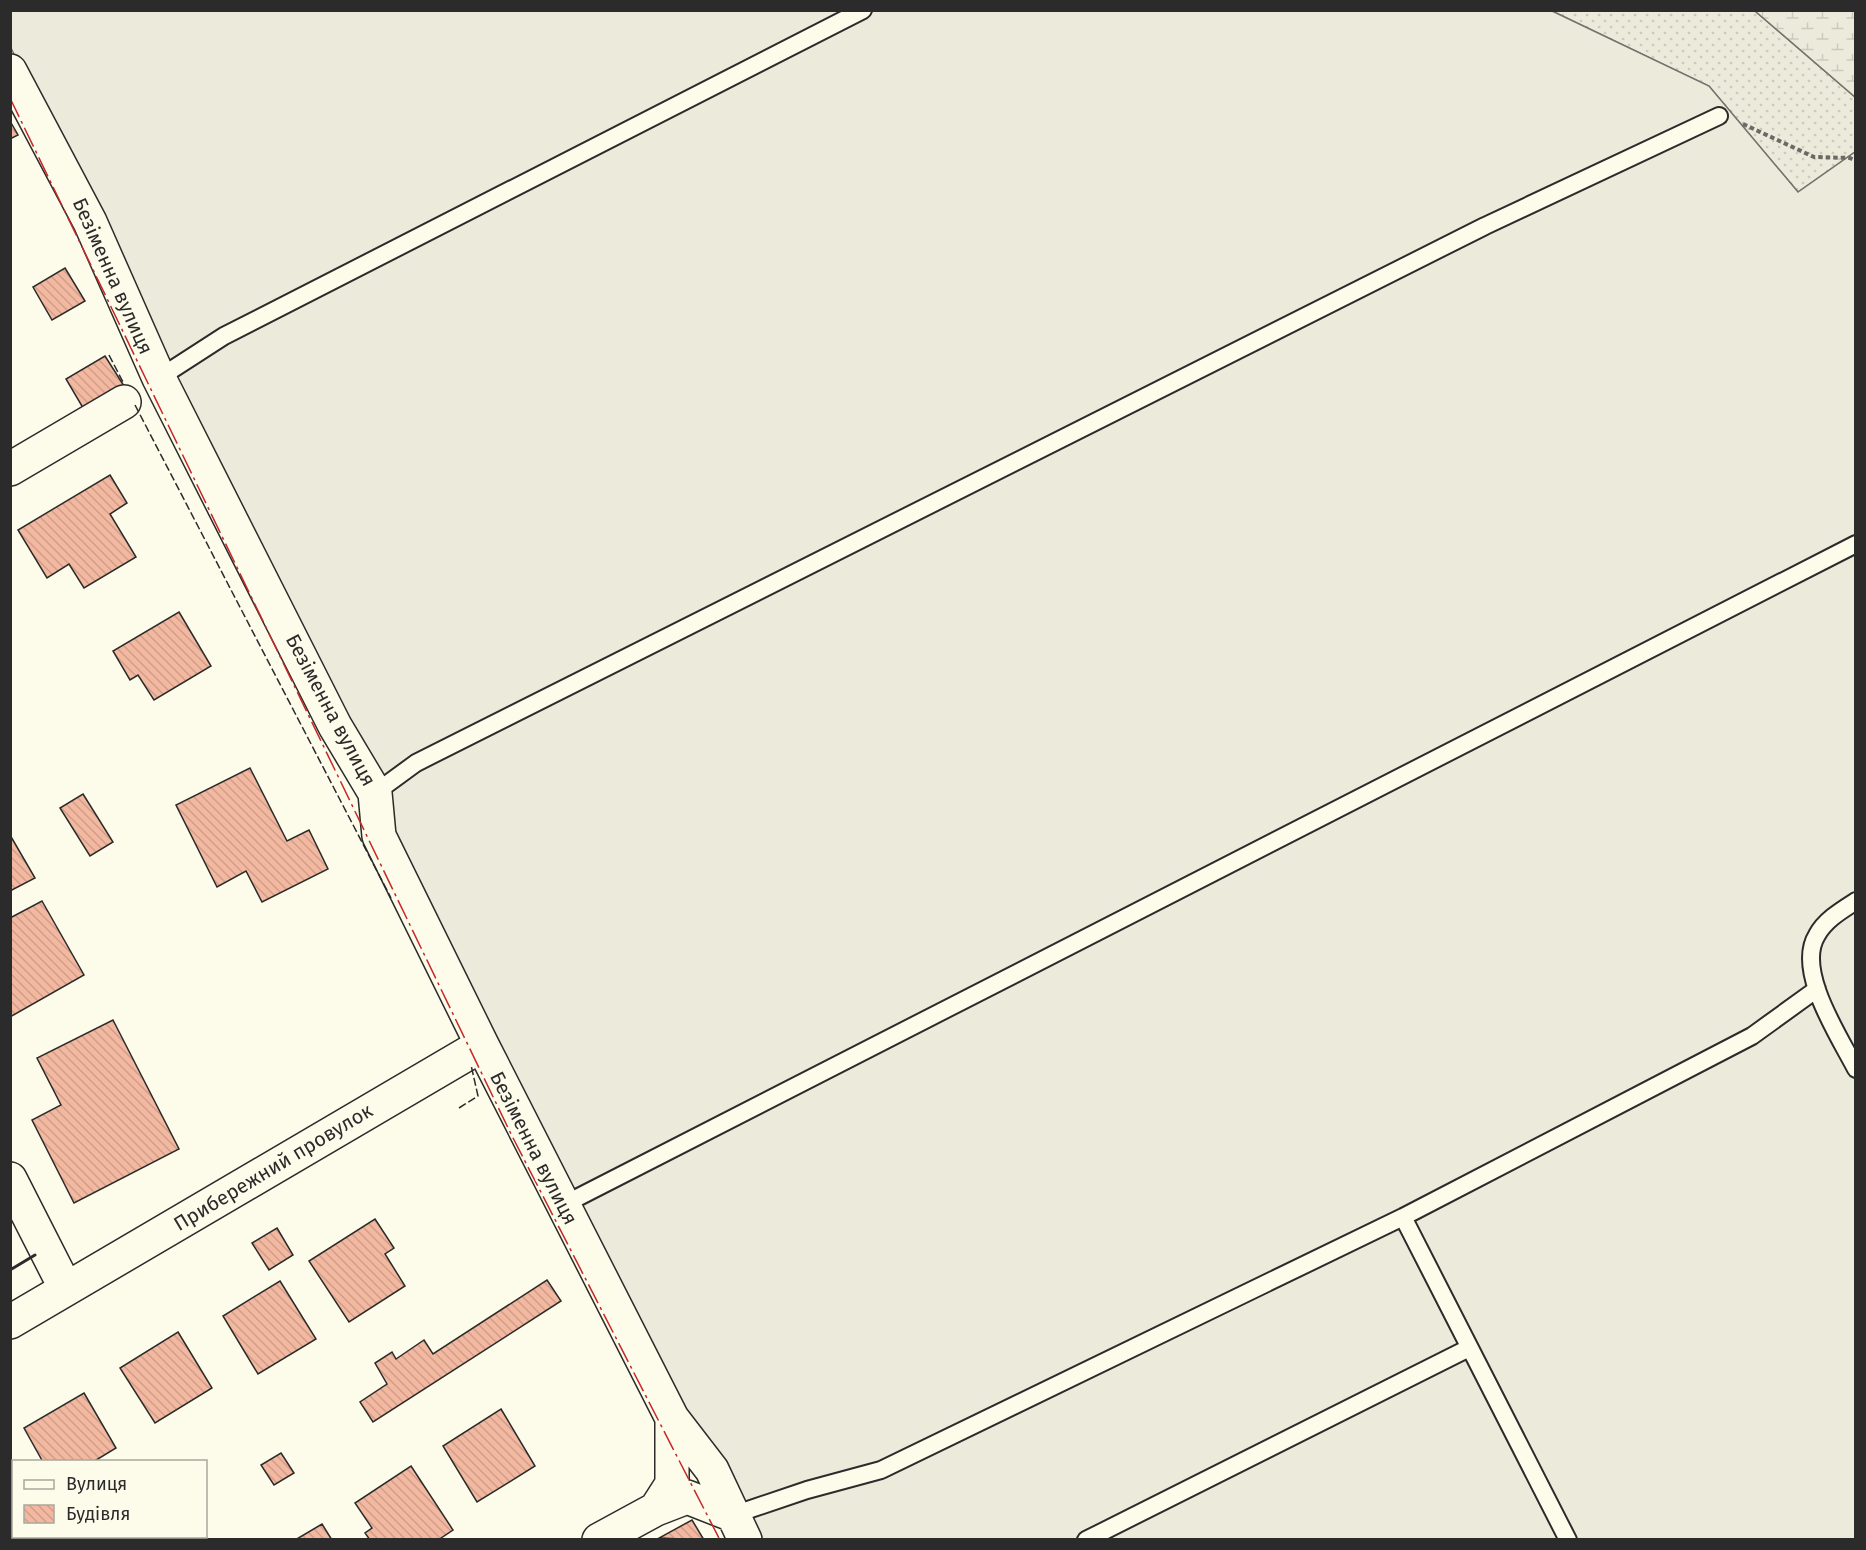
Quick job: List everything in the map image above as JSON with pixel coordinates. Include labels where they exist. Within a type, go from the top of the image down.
[{"type":"street","name":"Безіменна вулиця","points":[[10,71],[90,222],[159,378],[336,726],[375,793],[379,836],[482,1045],[672,1418],[712,1470],[739,1527]]},
{"type":"street","points":[[10,469],[124,402]]},
{"type":"street","name":"Прибережний провулок","points":[[10,1322],[482,1045]]},
{"type":"street","points":[[10,1179],[66,1289]]},
{"type":"street","points":[[656,1509],[672,1484],[672,1418]]},
{"type":"street","points":[[599,1539],[656,1509],[687,1497],[739,1527]]},
{"type":"lane","points":[[159,378],[224,336],[863,10]]},
{"type":"lane","points":[[375,793],[416,763],[1485,226],[1719,116]]},
{"type":"lane","points":[[563,1205],[1856,544]]},
{"type":"lane","points":[[1856,902],[1836,914],[1816,935],[1809,961],[1817,989],[1856,1069]]},
{"type":"lane","points":[[739,1527],[807,1490],[881,1470],[1403,1217],[1752,1036],[1817,989]]},
{"type":"lane","points":[[1403,1217],[1568,1539]]},
{"type":"lane","points":[[1086,1539],[1469,1348]]},
{"type":"path","points":[[1719,116],[1751,126],[1790,148],[1814,157],[1850,158],[1856,161]]},
{"type":"green space","points":[[11,10],[1552,11],[1709,86],[1798,192],[1855,152],[1855,1539],[757,1539],[681,1415],[387,830],[387,804],[11,48]]},
{"type":"green space","points":[[1552,11],[1755,11],[1855,97],[1855,152],[1798,192],[1709,86]]},
{"type":"green space","points":[[1755,11],[1855,11],[1855,97]]},
{"type":"building","points":[[10,121],[18,135],[10,139]]},
{"type":"building","points":[[65,268],[85,301],[52,320],[33,287]]},
{"type":"building","points":[[105,356],[126,389],[86,413],[66,379]]},
{"type":"building","points":[[110,475],[127,503],[110,514],[136,557],[84,588],[69,564],[47,578],[18,530]]},
{"type":"building","points":[[179,612],[211,666],[154,700],[138,675],[130,680],[113,651]]},
{"type":"building","points":[[250,768],[287,841],[309,830],[328,869],[262,902],[246,871],[217,887],[176,805]]},
{"type":"building","points":[[83,794],[113,842],[90,856],[60,808]]},
{"type":"building","points":[[10,835],[35,878],[10,891]]},
{"type":"building","points":[[42,901],[84,975],[10,1017],[10,918]]},
{"type":"building","points":[[113,1020],[179,1149],[74,1203],[32,1120],[61,1105],[37,1058]]},
{"type":"building","points":[[375,1219],[394,1248],[385,1254],[405,1286],[349,1322],[309,1261]]},
{"type":"building","points":[[277,1228],[293,1255],[269,1270],[252,1243]]},
{"type":"building","points":[[547,1280],[561,1301],[373,1422],[360,1402],[387,1384],[375,1363],[392,1352],[396,1359],[424,1340],[433,1354]]},
{"type":"building","points":[[280,1281],[316,1339],[258,1374],[223,1316]]},
{"type":"building","points":[[178,1332],[212,1388],[155,1423],[120,1368]]},
{"type":"building","points":[[84,1393],[116,1448],[96,1460],[42,1460],[24,1428]]},
{"type":"building","points":[[501,1409],[535,1466],[477,1502],[443,1446]]},
{"type":"building","points":[[281,1453],[294,1473],[274,1485],[261,1465]]},
{"type":"building","points":[[10,1462],[12,1464],[12,1524],[10,1524]]},
{"type":"building","points":[[411,1466],[453,1530],[438,1540],[370,1540],[365,1533],[372,1528],[355,1503]]},
{"type":"building","points":[[692,1520],[704,1540],[659,1538]]},
{"type":"building","points":[[322,1524],[332,1540],[295,1540]]},
{"type":"fence","points":[[109,355],[124,384]]},
{"type":"fence","points":[[135,405],[391,898]]},
{"type":"fence","points":[[459,1108],[478,1096],[471,1065]]},
{"type":"wall","points":[[10,1270],[35,1255]]},
{"type":"power","points":[[10,98],[512,1136],[720,1540]]}]
